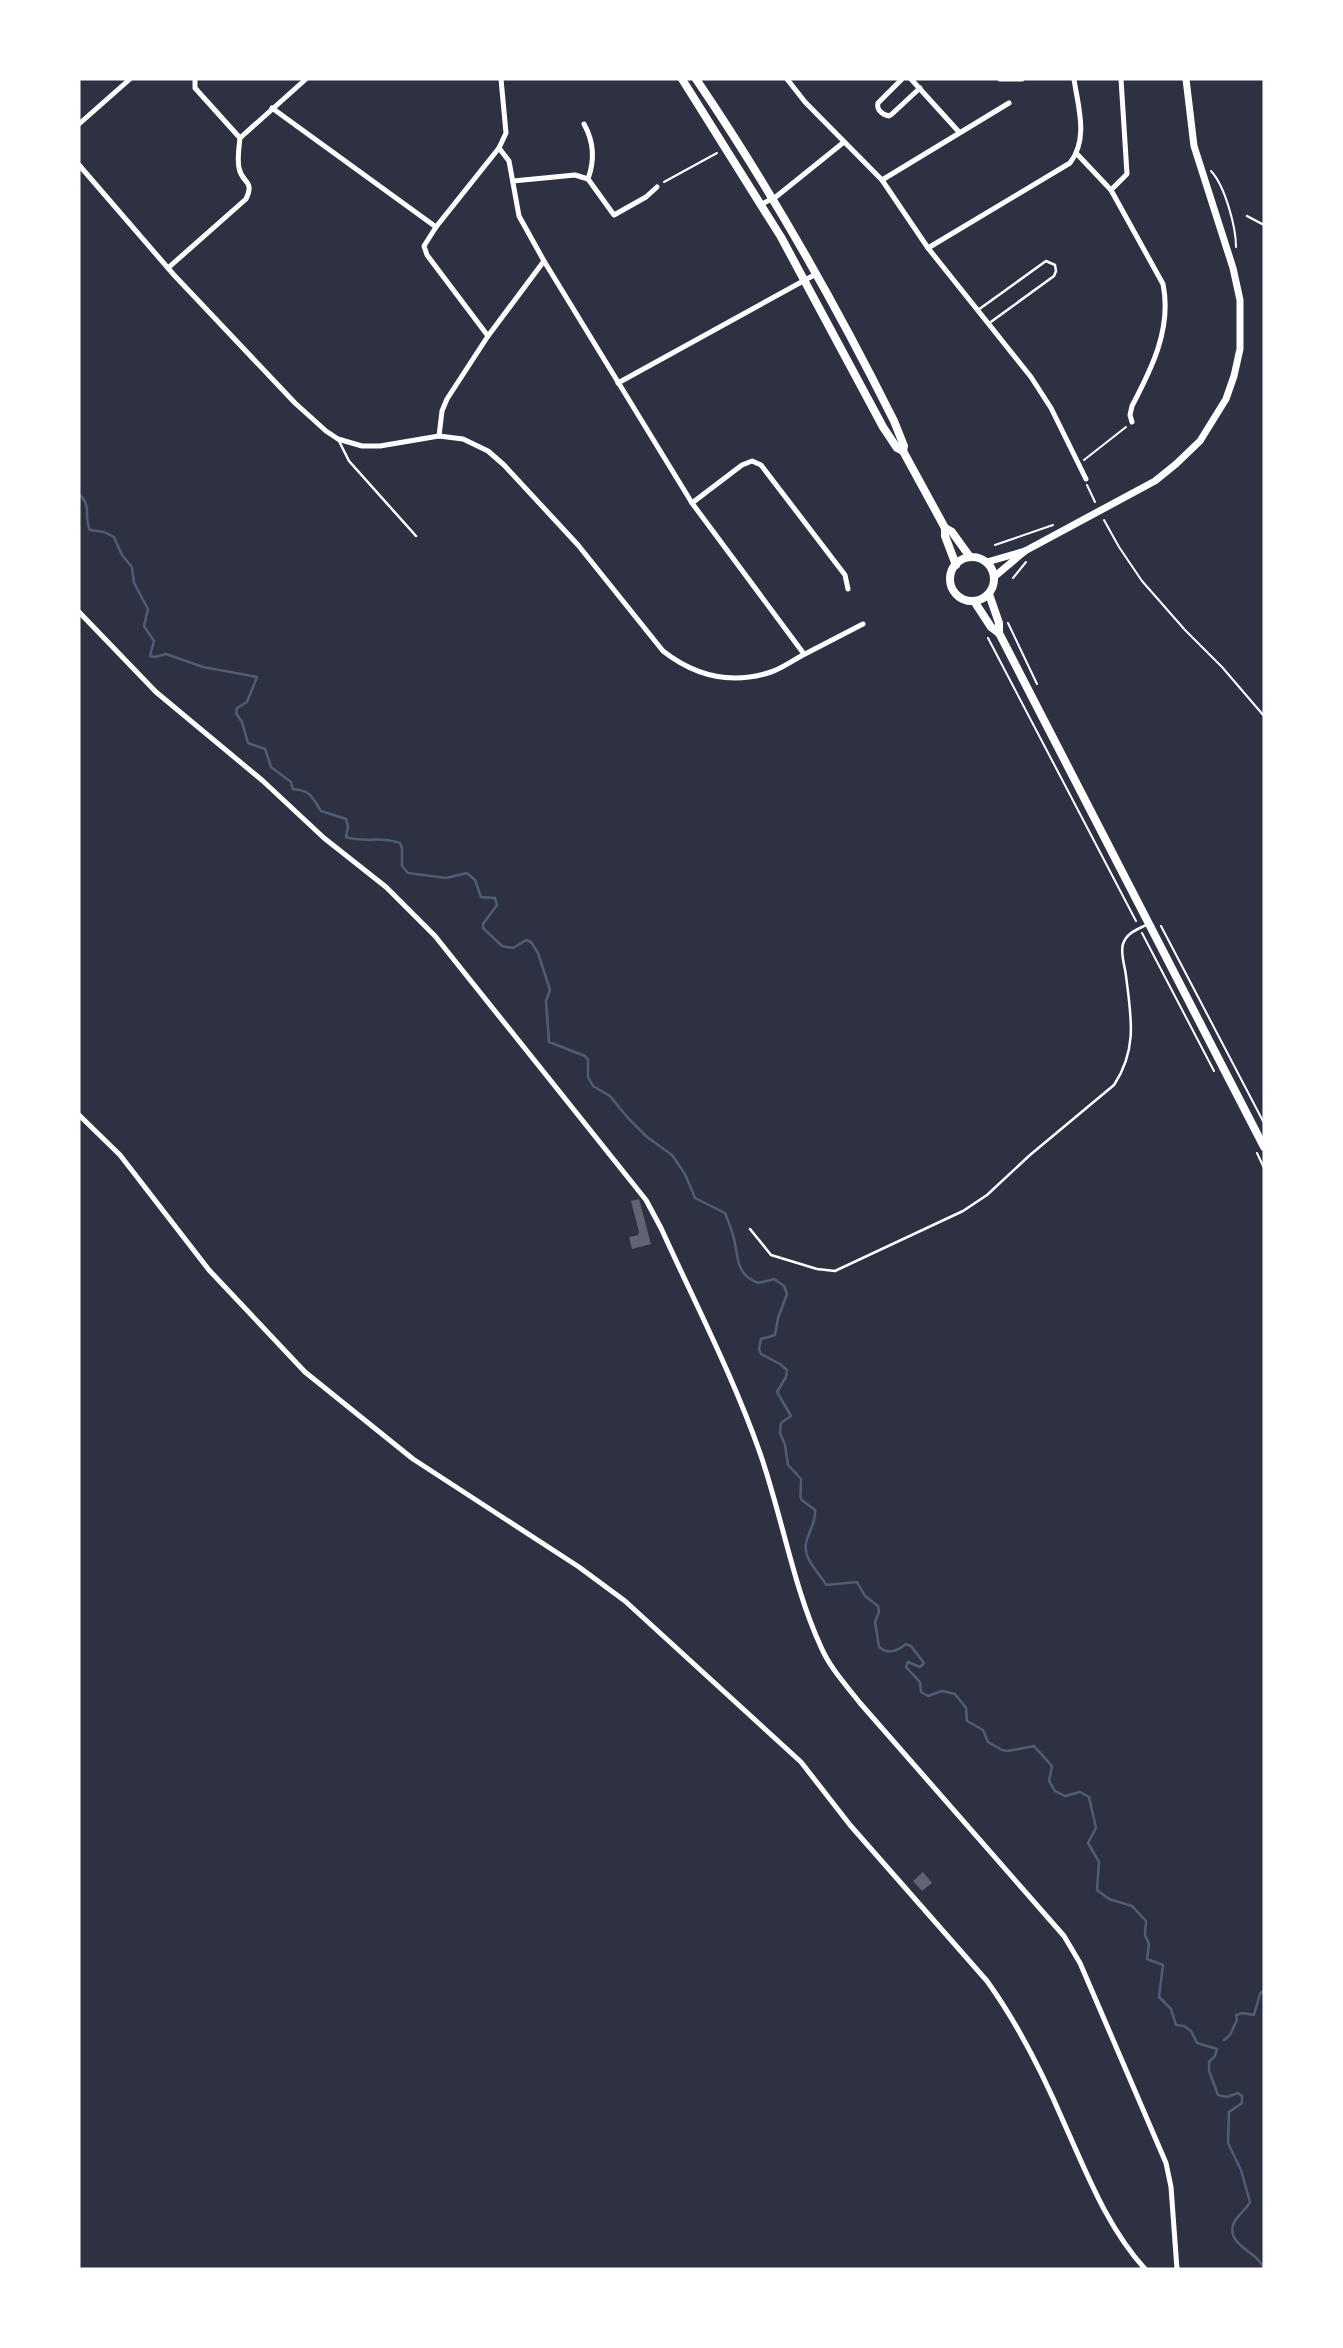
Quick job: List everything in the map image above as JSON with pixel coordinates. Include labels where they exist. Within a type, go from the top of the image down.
[{"type":"main road","points":[[682,79],[762,205],[883,427],[897,448],[903,451],[945,528],[945,536],[956,565]]},
{"type":"main road","points":[[696,79],[740,143],[817,274],[894,421],[904,446],[903,451]]},
{"type":"main road","points":[[945,528],[952,532],[970,557],[986,562],[1025,551],[1141,490],[1170,470],[1209,429],[1222,407],[1233,381],[1241,338],[1240,300],[1233,268],[1194,146],[1186,79]]},
{"type":"main road","points":[[1025,551],[994,578],[989,594],[999,623],[999,633],[1264,1147]]},
{"type":"main road","points":[[970,557],[956,565],[950,577],[953,589],[961,598],[974,601],[989,594]]},
{"type":"main road","points":[[986,562],[994,578]]},
{"type":"main road","points":[[974,601],[990,627],[999,633]]},
{"type":"street","points":[[79,124],[130,79]]},
{"type":"street","points":[[168,268],[246,199],[250,190],[249,183],[239,168],[240,138],[195,88],[195,79]]},
{"type":"street","points":[[240,138],[306,79]]},
{"type":"street","points":[[488,336],[425,250],[426,241],[499,148],[506,133],[501,79]]},
{"type":"street","points":[[788,79],[805,102],[882,180],[928,248],[1031,377],[1051,408],[1086,481]]},
{"type":"street","points":[[902,79],[878,103],[877,106],[883,114],[892,114],[920,88]]},
{"type":"street","points":[[911,79],[959,132]]},
{"type":"street","points":[[1000,79],[1022,79]]},
{"type":"street","points":[[928,248],[1070,163],[1077,154],[1082,129],[1074,79]]},
{"type":"street","points":[[1111,190],[1127,174],[1121,79]]},
{"type":"street","points":[[882,180],[1009,103]]},
{"type":"street","points":[[272,108],[436,227]]},
{"type":"street","points":[[584,124],[592,139],[592,169],[588,180]]},
{"type":"street","points":[[762,205],[844,142]]},
{"type":"street","points":[[499,148],[509,161],[519,216],[544,261],[692,503],[804,654]]},
{"type":"street","points":[[1077,154],[1111,190],[1163,284],[1166,298],[1160,348],[1132,406],[1132,422]]},
{"type":"street","points":[[79,166],[168,268],[295,403],[326,431],[338,439],[362,446],[380,446],[439,436],[463,439],[479,445],[504,465],[578,545],[663,650],[676,661],[707,675],[736,679],[770,672],[863,624]]},
{"type":"street","points":[[513,181],[575,175],[588,180],[614,215],[646,197],[657,187]]},
{"type":"street","points":[[439,436],[442,411],[447,399],[488,336],[544,261]]},
{"type":"street","points":[[618,383],[817,274]]},
{"type":"street","points":[[692,503],[742,465],[752,461],[761,464],[845,575],[848,589]]},
{"type":"street","points":[[79,612],[156,692],[262,781],[324,838],[386,887],[416,916],[452,957],[646,1200],[662,1228],[750,1426],[775,1497],[821,1648],[860,1703],[1065,1936],[1080,1963],[1166,2163],[1171,2187],[1177,2269]]},
{"type":"street","points":[[79,1115],[120,1155],[209,1270],[305,1372],[413,1458],[579,1567],[625,1601],[800,1762],[850,1825],[1001,2000],[1045,2082],[1097,2197],[1125,2245],[1144,2269]]},
{"type":"lane","points":[[1247,216],[1264,225]]},
{"type":"lane","points":[[978,310],[1046,261],[1055,265],[1054,276],[988,324]]},
{"type":"lane","points":[[338,439],[349,461],[416,536]]},
{"type":"lane","points":[[750,1229],[771,1255],[817,1269],[835,1271],[963,1211],[987,1195],[1040,1146],[1114,1085],[1123,1072],[1129,1056],[1131,1027],[1122,948],[1128,936],[1149,924]]},
{"type":"path","points":[[657,187],[721,151]]},
{"type":"path","points":[[1208,167],[1221,184],[1233,224]]},
{"type":"path","points":[[1078,464],[1132,422]]},
{"type":"path","points":[[1086,481],[1092,496]]},
{"type":"path","points":[[995,545],[1058,524]]},
{"type":"path","points":[[1111,532],[1132,568],[1149,590],[1219,663],[1264,716]]},
{"type":"path","points":[[1006,619],[1038,687]]},
{"type":"path","points":[[986,632],[1218,1080]]},
{"type":"path","points":[[1158,919],[1264,1124]]},
{"type":"path","points":[[1253,1146],[1264,1168]]},
{"type":"building","points":[[639,1199],[651,1244],[632,1249],[629,1237],[638,1235],[639,1232],[631,1201]]},
{"type":"building","points":[[923,1872],[932,1883],[922,1891],[913,1881]]},
{"type":"waterway","points":[[79,494],[86,503],[90,530],[114,537],[122,555],[132,567],[134,583],[148,609],[144,626],[154,641],[150,656],[166,654],[203,667],[257,677],[247,702],[237,708],[236,713],[242,722],[248,743],[265,749],[271,767],[291,782],[293,789],[308,793],[321,811],[346,819],[346,837],[400,843],[402,866],[408,873],[446,878],[467,873],[475,880],[481,897],[495,898],[497,905],[483,928],[502,946],[513,948],[526,940],[531,942],[538,953],[550,990],[546,1001],[549,1042],[585,1056],[588,1060],[588,1077],[593,1086],[610,1096],[647,1137],[672,1155],[685,1174],[695,1198],[725,1213],[739,1264],[745,1275],[759,1283],[774,1279],[784,1286],[787,1294],[775,1335],[761,1339],[759,1349],[761,1354],[787,1370],[777,1392],[791,1416],[781,1423],[780,1433],[788,1465],[801,1479],[801,1498],[815,1510],[814,1522],[806,1543],[809,1559],[826,1585],[857,1582],[865,1596],[878,1606],[875,1622],[879,1647],[889,1651],[906,1644],[911,1646],[924,1663],[920,1667],[908,1662],[906,1667],[920,1682],[921,1692],[928,1696],[942,1691],[955,1694],[966,1708],[967,1721],[983,1730],[988,1742],[1008,1751],[1034,1746],[1052,1766],[1049,1781],[1055,1791],[1065,1796],[1080,1792],[1089,1797],[1096,1828],[1088,1843],[1099,1862],[1097,1890],[1109,1899],[1132,1906],[1146,1921],[1145,1935],[1149,1944],[1147,1959],[1163,1965],[1159,1997],[1171,2009],[1176,2025],[1191,2031],[1197,2043],[1217,2049],[1209,2062],[1209,2071],[1218,2095],[1227,2097],[1238,2093],[1242,2096],[1242,2103],[1229,2112],[1228,2143],[1241,2170],[1250,2202],[1234,2222],[1232,2232],[1239,2244],[1256,2258],[1264,2269]]},
{"type":"waterway","points":[[1224,2040],[1230,2035],[1237,2020],[1236,2015],[1254,2015],[1260,1994],[1264,1990]]}]
